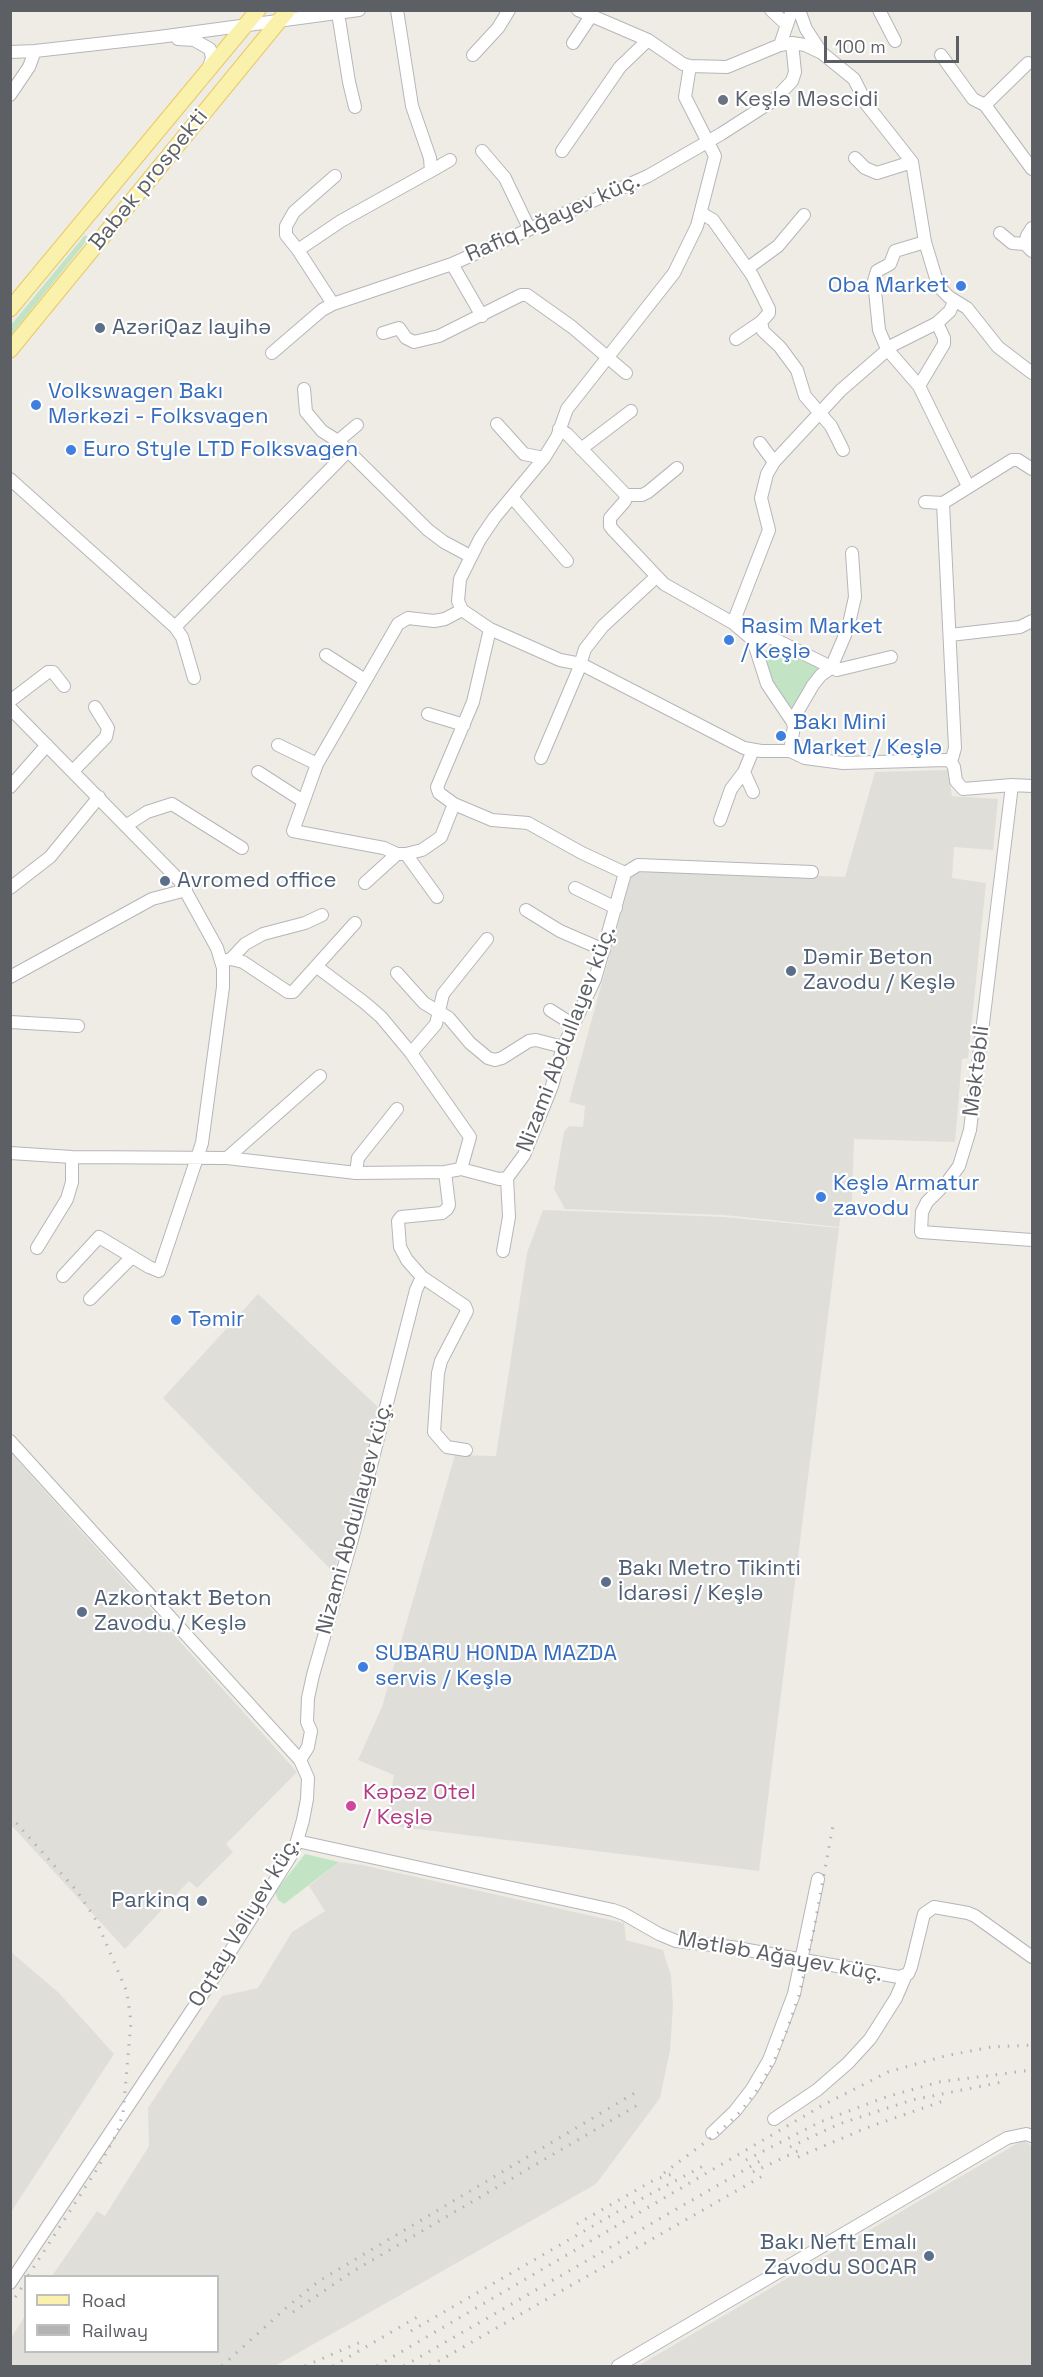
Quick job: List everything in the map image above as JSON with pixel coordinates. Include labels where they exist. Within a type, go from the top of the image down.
[{"type":"main road","name":"Babək prospekti","points":[[10,309],[258,10]]},
{"type":"main road","name":"Babək prospekti","points":[[10,350],[284,16]]},
{"type":"main road","points":[[10,319],[45,277],[62,248]]},
{"type":"main road","points":[[10,344],[29,327]]},
{"type":"street","points":[[10,52],[159,37],[246,25],[284,16],[359,10]]},
{"type":"street","points":[[397,10],[412,106],[430,158],[431,171]]},
{"type":"street","points":[[473,55],[498,28],[509,10]]},
{"type":"street","points":[[578,10],[648,40],[683,64],[690,66],[727,66],[786,44],[805,45],[822,53],[854,79],[867,105],[912,162],[926,242],[938,283],[949,297],[967,308],[998,347],[1032,373]]},
{"type":"street","points":[[771,10],[787,25]]},
{"type":"street","points":[[786,44],[787,25],[792,10]]},
{"type":"street","points":[[799,10],[806,29],[822,53]]},
{"type":"street","points":[[879,10],[895,41]]},
{"type":"street","points":[[338,13],[355,107]]},
{"type":"street","points":[[573,44],[591,16]]},
{"type":"street","points":[[159,37],[194,40],[210,49],[212,62],[201,81]]},
{"type":"street","points":[[562,151],[620,67],[648,40]]},
{"type":"street","name":"Rafiq Ağayev küç.","points":[[272,353],[322,310],[333,304],[452,264],[648,176],[709,141],[763,108],[785,90],[795,72],[786,44]]},
{"type":"street","points":[[10,95],[29,67],[35,51]]},
{"type":"street","points":[[941,55],[973,99],[985,105],[1032,169]]},
{"type":"street","points":[[985,105],[1028,63]]},
{"type":"street","points":[[690,66],[685,97],[715,156],[701,213],[685,253],[674,273],[567,409],[560,429],[544,458],[495,517],[470,556],[457,588],[458,601],[462,610],[490,629],[560,660],[580,664],[724,738],[753,750],[790,751],[805,758],[843,763],[946,760],[951,762]]},
{"type":"street","points":[[482,151],[505,177],[529,228]]},
{"type":"street","points":[[855,158],[870,172],[877,173],[912,162]]},
{"type":"street","points":[[298,250],[341,221],[450,160]]},
{"type":"street","points":[[333,304],[286,235],[286,226],[294,212],[335,176]]},
{"type":"street","points":[[701,213],[713,220],[748,268],[769,309],[769,313],[761,322],[736,339]]},
{"type":"street","points":[[748,268],[778,246],[804,215]]},
{"type":"street","points":[[1000,233],[1012,243],[1029,248],[1027,236],[1032,228]]},
{"type":"street","points":[[926,242],[895,251],[891,264],[877,271],[875,275],[879,330],[887,349],[919,386],[968,486]]},
{"type":"street","points":[[452,264],[482,316]]},
{"type":"street","points":[[383,333],[399,328],[406,338],[414,342],[422,341],[439,336],[521,295],[527,295],[565,321],[626,373]]},
{"type":"street","points":[[733,623],[769,530],[760,498],[767,474],[774,462],[818,413],[887,349],[902,339],[938,323],[950,311],[954,301]]},
{"type":"street","points":[[761,322],[763,331],[780,347],[797,370],[803,392],[831,426],[843,450]]},
{"type":"street","points":[[919,386],[944,344],[938,323]]},
{"type":"street","points":[[304,389],[306,412],[322,431],[338,441],[428,530],[470,556]]},
{"type":"street","points":[[581,449],[631,411]]},
{"type":"street","points":[[497,424],[524,454],[544,458]]},
{"type":"street","points":[[338,441],[357,425]]},
{"type":"street","points":[[560,429],[626,495],[642,495],[648,492],[677,468]]},
{"type":"street","points":[[760,443],[774,462]]},
{"type":"street","points":[[175,627],[348,451]]},
{"type":"street","points":[[925,502],[943,503],[1012,460],[1023,462],[1032,469]]},
{"type":"street","points":[[10,479],[175,627],[182,637],[194,678]]},
{"type":"street","points":[[626,495],[625,501],[611,515],[610,526],[656,577],[674,591],[733,623],[753,640],[767,684],[794,726],[790,751]]},
{"type":"street","points":[[512,497],[567,561]]},
{"type":"street","points":[[943,503],[955,748],[951,762],[956,781],[963,789],[1012,785],[1032,786]]},
{"type":"street","points":[[792,721],[813,685],[831,668],[848,628],[855,597],[852,553]]},
{"type":"street","points":[[541,758],[585,649],[603,626],[656,577]]},
{"type":"street","points":[[437,897],[402,854],[384,848],[293,831],[317,764],[398,624],[404,619],[434,621],[445,619],[462,610]]},
{"type":"street","points":[[950,635],[1020,627],[1032,621]]},
{"type":"street","points":[[490,629],[478,684],[464,725],[437,787],[439,793],[453,804],[492,820],[528,823],[582,854],[624,873],[638,865],[812,872]]},
{"type":"street","points":[[753,640],[763,637],[772,638],[831,668],[844,670],[870,660],[891,657]]},
{"type":"street","points":[[326,656],[365,680]]},
{"type":"street","points":[[10,701],[48,672],[53,672],[64,686]]},
{"type":"street","points":[[73,771],[106,736],[108,728],[95,707]]},
{"type":"street","points":[[10,708],[171,870],[186,890],[226,960],[206,1123],[198,1157],[159,1270],[99,1238],[63,1276]]},
{"type":"street","points":[[428,714],[464,725]]},
{"type":"street","points":[[10,787],[47,745]]},
{"type":"street","points":[[278,745],[317,764]]},
{"type":"street","points":[[720,820],[731,789],[744,772],[753,750]]},
{"type":"street","points":[[258,772],[303,801]]},
{"type":"street","points":[[744,772],[753,792]]},
{"type":"street","name":"Məktəbli","points":[[1012,785],[970,1130],[959,1166],[927,1202],[922,1212],[921,1232],[1032,1240]]},
{"type":"street","points":[[10,888],[50,857],[99,797]]},
{"type":"street","points":[[127,825],[147,812],[172,804],[242,848]]},
{"type":"street","points":[[365,884],[402,854],[422,850],[441,837],[453,804]]},
{"type":"street","name":"Nizami Abdullayev küç.","points":[[10,1154],[72,1157],[226,1158],[356,1173],[445,1172],[460,1169],[499,1179],[507,1178],[524,1155],[552,1086],[572,1024],[589,994],[604,950],[624,873]]},
{"type":"street","points":[[575,888],[616,908]]},
{"type":"street","points":[[10,977],[152,899],[186,890]]},
{"type":"street","points":[[526,910],[560,931],[604,950]]},
{"type":"street","points":[[226,960],[245,944],[263,934],[305,923],[322,915]]},
{"type":"street","points":[[226,960],[243,962],[291,993],[296,991],[355,923]]},
{"type":"street","points":[[411,1053],[436,1024],[443,994],[487,939]]},
{"type":"street","points":[[317,967],[365,1003],[411,1053],[470,1137],[460,1169]]},
{"type":"street","points":[[397,973],[424,1003],[449,1018],[470,1043],[488,1058],[495,1060],[502,1058],[529,1041],[536,1040],[563,1047]]},
{"type":"street","points":[[550,1011],[572,1024]]},
{"type":"street","points":[[10,1022],[78,1026]]},
{"type":"street","points":[[226,1158],[320,1076]]},
{"type":"street","points":[[356,1173],[358,1158],[397,1109]]},
{"type":"street","points":[[37,1248],[67,1199],[72,1182],[72,1157]]},
{"type":"street","points":[[445,1172],[449,1205],[447,1209],[442,1213],[406,1215],[398,1221],[400,1247],[406,1260],[422,1277],[465,1306],[467,1311],[439,1367],[434,1432],[447,1447],[466,1450]]},
{"type":"street","points":[[503,1251],[509,1217],[507,1178]]},
{"type":"street","points":[[90,1299],[132,1257]]},
{"type":"street","name":"Nizami Abdullayev küç.","points":[[300,1760],[304,1755],[311,1731],[307,1722],[308,1698],[313,1675],[354,1532],[416,1290],[422,1277]]},
{"type":"street","name":"Oqtay Vəliyev küç.","points":[[10,1441],[300,1760],[305,1769],[308,1787],[306,1808],[297,1841],[216,1974],[10,2283]]},
{"type":"street","name":"Mətləb Ağayev küç.","points":[[297,1841],[613,1910],[676,1941],[802,1959],[899,1977],[905,1977],[911,1967],[924,1914],[934,1907],[975,1916],[1032,1958]]},
{"type":"street","points":[[712,2133],[741,2104],[768,2060],[789,2011],[818,1879]]},
{"type":"street","points":[[774,2119],[817,2090],[863,2047],[885,2018],[905,1977]]},
{"type":"street","points":[[618,2367],[1007,2138],[1026,2134],[1032,2136]]},
{"type":"shaded area","name":"Dəmir Beton Zavodu / Keşlə","points":[[948,770],[952,796],[998,799],[993,850],[954,847],[952,878],[986,883],[968,1058],[962,1059],[955,1142],[854,1139],[852,1201],[841,1213],[839,1227],[724,1215],[565,1209],[554,1189],[564,1132],[569,1126],[583,1127],[585,1106],[569,1102],[633,870],[845,877],[875,772]]},
{"type":"shaded area","name":"Bakı Metro Tikinti İdarəsi / Keşlə","points":[[543,1210],[724,1217],[839,1228],[759,1871],[385,1825],[394,1775],[358,1760],[382,1707],[455,1455],[496,1456],[527,1253]]},
{"type":"shaded area","points":[[258,1294],[380,1409],[334,1573],[163,1398]]},
{"type":"shaded area","name":"Azkontakt Beton Zavodu / Keşlə","points":[[10,1452],[297,1772],[226,1844],[233,1852],[197,1888],[189,1881],[125,1949],[11,1825]]},
{"type":"shaded area","points":[[339,1862],[362,1865],[624,1923],[626,1940],[663,1950],[671,1976],[673,2006],[670,2050],[660,2098],[596,2184],[275,2366],[11,2366],[11,2338],[24,2318],[24,2353],[219,2353],[219,2275],[53,2275],[97,2211],[105,2216],[149,2146],[148,2108],[222,1996],[258,1988],[292,1932],[325,1911],[309,1886]]},
{"type":"shaded area","points":[[11,1952],[59,1993],[114,2054],[11,2212]]},
{"type":"shaded area","name":"Bakı Neft Emalı Zavodu SOCAR","points":[[1023,2140],[1032,2146],[1032,2366],[638,2366]]},
{"type":"green space","points":[[85,235],[89,238],[11,335],[11,325]]},
{"type":"green space","points":[[771,642],[818,668],[794,710],[776,690],[763,658]]},
{"type":"green space","points":[[305,1854],[339,1862],[284,1904],[278,1900],[275,1892]]},
{"type":"railway","points":[[10,1816],[77,1891],[96,1920],[127,1992],[131,2022],[123,2113],[117,2133],[99,2166],[29,2275]]},
{"type":"railway","points":[[664,2173],[719,2132],[740,2112],[757,2090],[774,2061],[799,1995],[834,1820]]},
{"type":"railway","points":[[377,2366],[823,2105],[888,2072],[945,2056],[991,2047],[1032,2045]]},
{"type":"railway","points":[[746,2160],[820,2122],[886,2097],[939,2082],[1032,2070]]},
{"type":"railway","points":[[790,2147],[839,2124],[912,2100],[1007,2081]]},
{"type":"railway","points":[[222,2366],[319,2281],[638,2091]]},
{"type":"railway","points":[[798,2157],[866,2128],[946,2100]]},
{"type":"railway","points":[[293,2312],[352,2272],[641,2103]]},
{"type":"railway","points":[[753,2172],[802,2149]]},
{"type":"railway","points":[[404,2366],[760,2161]]},
{"type":"railway","points":[[411,2331],[624,2208],[707,2164]]},
{"type":"railway","points":[[577,2224],[654,2180],[678,2172]]},
{"type":"railway","points":[[430,2366],[766,2174]]},
{"type":"railway","points":[[10,2305],[24,2284]]},
{"type":"railway","points":[[333,2366],[419,2316]]},
{"type":"railway","points":[[305,2366],[363,2341]]},
{"type":"place","name":"Keşlə Məscidi","points":[[723,100]]},
{"type":"place","name":"Oba Market","points":[[961,286]]},
{"type":"place","name":"AzəriQaz layihə","points":[[100,328]]},
{"type":"place","name":"Volkswagen Bakı Mərkəzi - Folksvagen","points":[[36,405]]},
{"type":"place","name":"Euro Style LTD Folksvagen","points":[[71,450]]},
{"type":"place","name":"Rasim Market / Keşlə","points":[[729,640]]},
{"type":"place","name":"Bakı Mini Market / Keşlə","points":[[781,736]]},
{"type":"place","name":"Avromed office","points":[[165,881]]},
{"type":"place","name":"Dəmir Beton Zavodu / Keşlə","points":[[791,971]]},
{"type":"place","name":"Keşlə Armatur zavodu","points":[[821,1197]]},
{"type":"place","name":"Təmir","points":[[176,1320]]},
{"type":"place","name":"Bakı Metro Tikinti İdarəsi / Keşlə","points":[[606,1582]]},
{"type":"place","name":"Azkontakt Beton Zavodu / Keşlə","points":[[82,1612]]},
{"type":"place","name":"SUBARU HONDA MAZDA servis / Keşlə","points":[[363,1667]]},
{"type":"place","name":"Kəpəz Otel / Keşlə","points":[[351,1806]]},
{"type":"place","name":"Parkinq","points":[[202,1901]]},
{"type":"place","name":"Bakı Neft Emalı Zavodu SOCAR","points":[[929,2256]]}]
